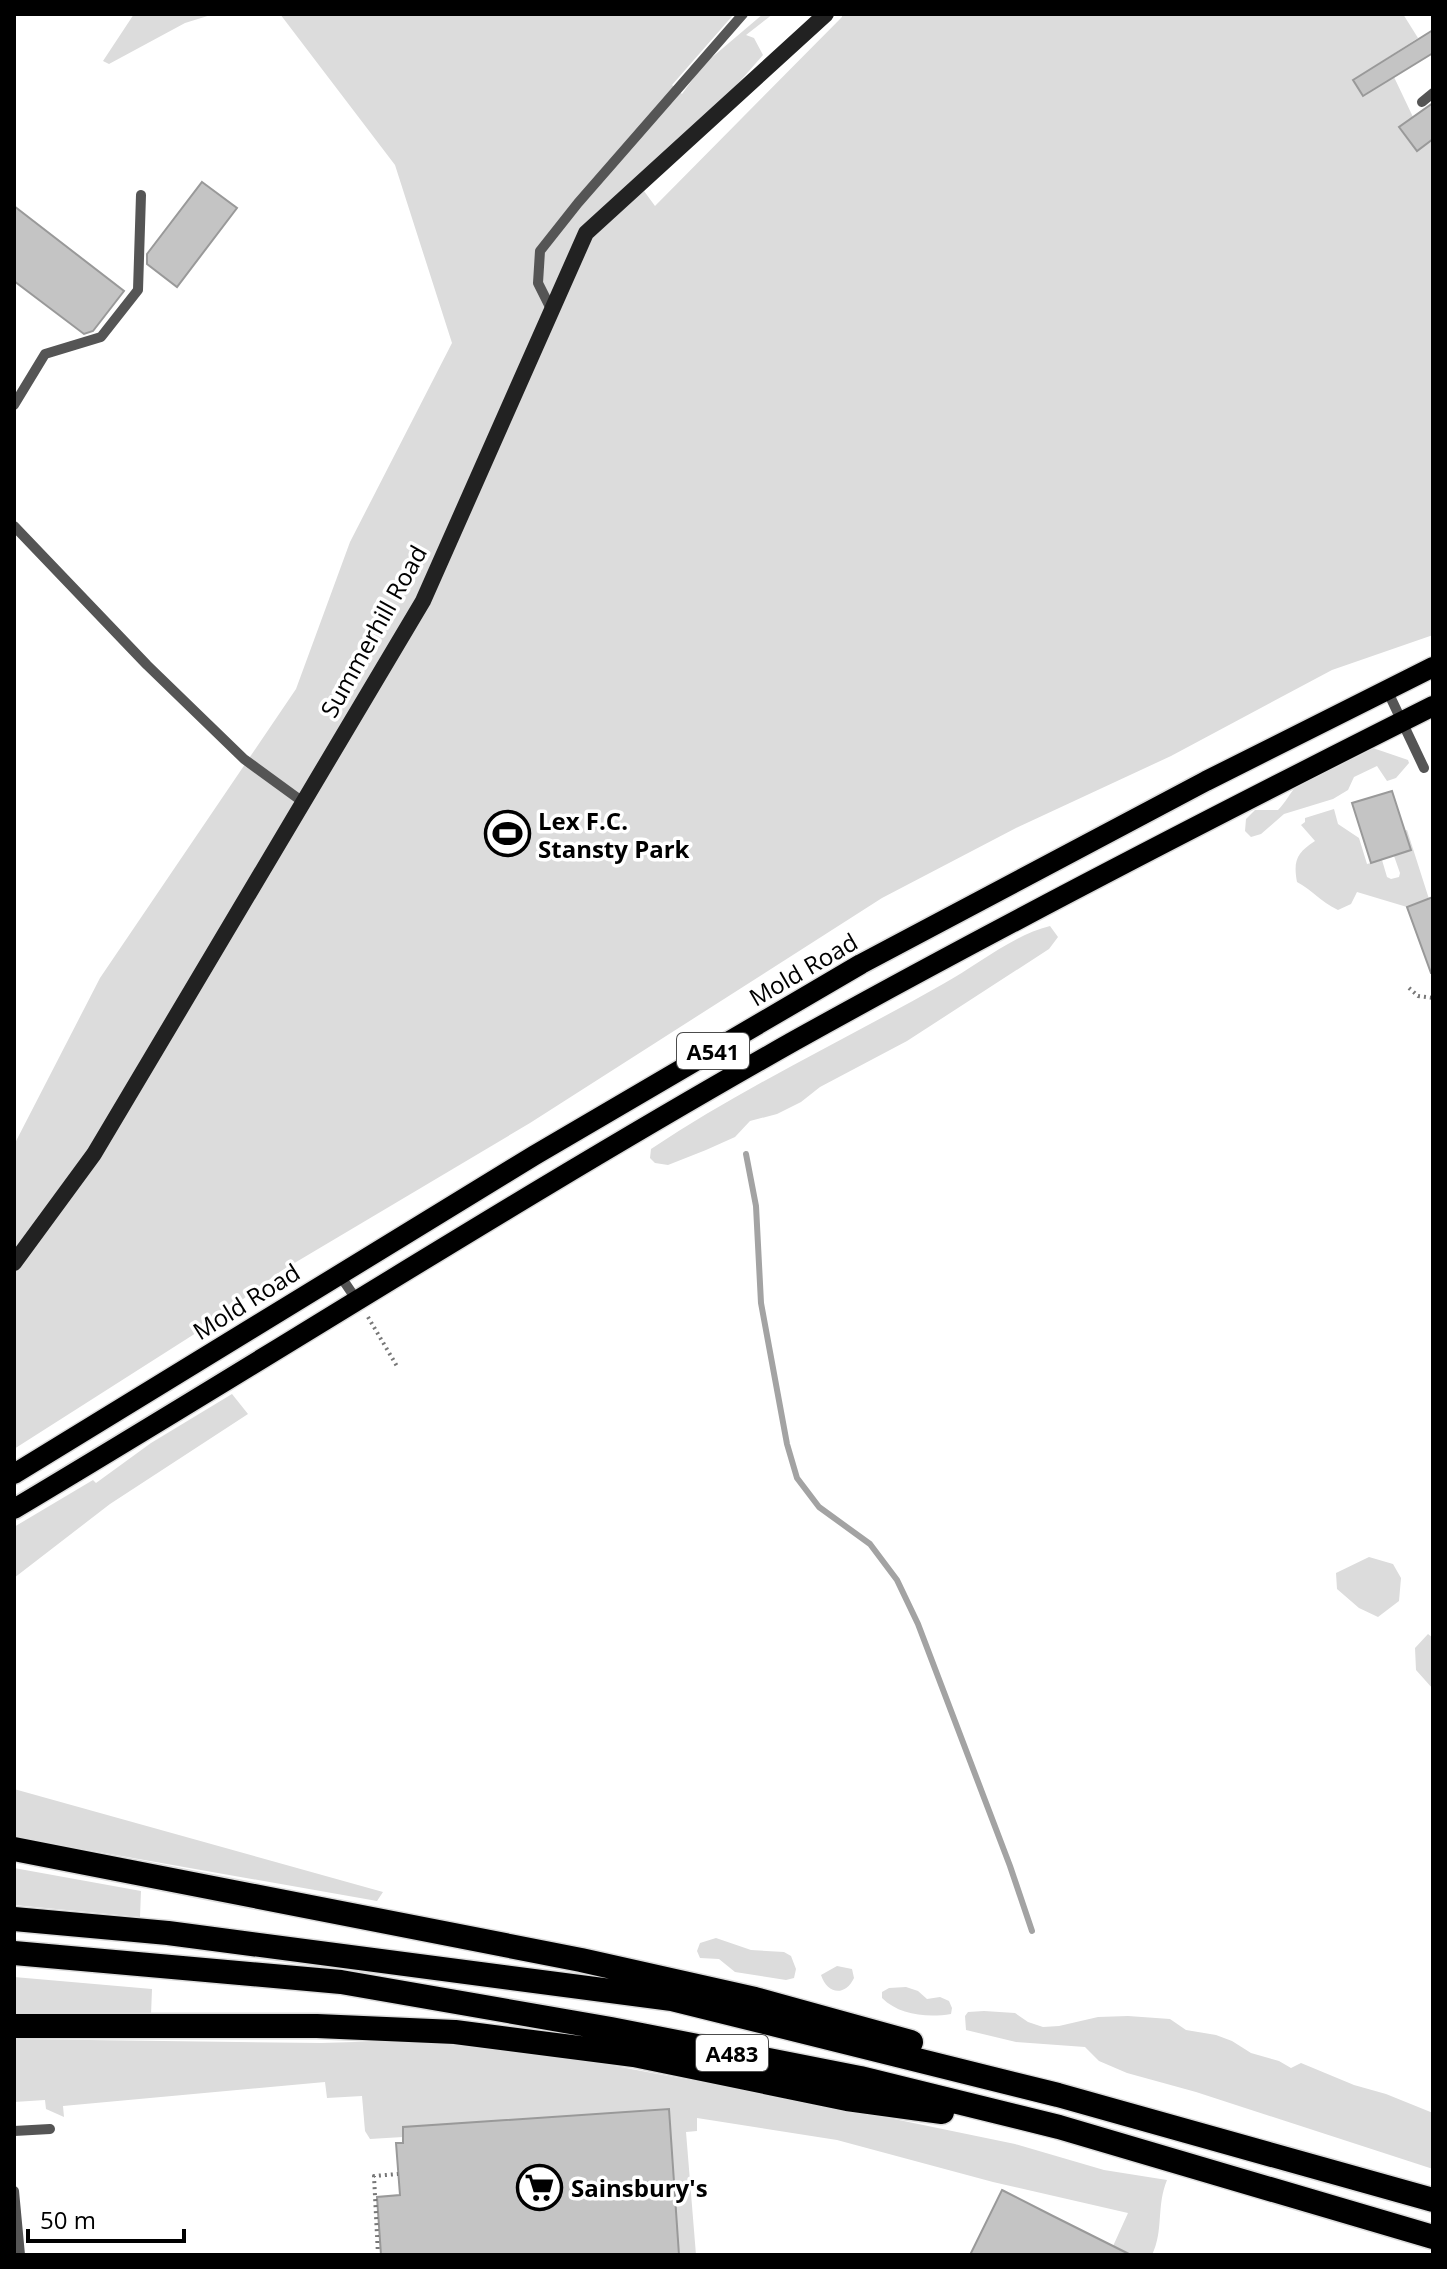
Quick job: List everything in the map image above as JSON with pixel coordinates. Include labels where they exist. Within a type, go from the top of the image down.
[{"type":"highway","name":"A483","points":[[14,1849],[581,1960],[755,1999],[910,2042],[1097,2106]]},
{"type":"highway","name":"A483","points":[[14,1919],[168,1933],[672,1999],[1097,2106],[1433,2200]]},
{"type":"highway","name":"A483","points":[[14,1953],[341,1982],[611,2029],[860,2078],[1059,2127],[1433,2237]]},
{"type":"highway","name":"A483","points":[[14,2026],[317,2026],[455,2032],[634,2055],[847,2099],[1059,2127]]},
{"type":"main road","name":"Mold Road","points":[[14,1474],[535,1155],[861,964],[1206,781],[1433,667]]},
{"type":"main road","name":"A541","points":[[14,1509],[549,1185],[805,1036],[1110,871],[1433,706]]},
{"type":"street","name":"Summerhill Road","points":[[14,1263],[94,1154],[423,601],[586,233],[826,14]]},
{"type":"lane","points":[[552,311],[538,283],[540,251],[743,14]]},
{"type":"lane","points":[[1422,102],[1433,93]]},
{"type":"lane","points":[[14,405],[45,354],[101,337],[138,290],[141,195]]},
{"type":"lane","points":[[14,526],[147,665],[244,759],[303,802]]},
{"type":"lane","points":[[1387,690],[1424,768]]},
{"type":"lane","points":[[339,1274],[358,1302]]},
{"type":"lane","points":[[14,2131],[50,2129]]},
{"type":"lane","points":[[14,2191],[20,2255]]},
{"type":"path","points":[[1409,988],[1418,996],[1433,998]]},
{"type":"path","points":[[358,1302],[398,1368]]},
{"type":"path","points":[[378,2255],[374,2176],[398,2174]]},
{"type":"shaded area","points":[[134,14],[214,14],[185,23],[109,64],[103,61]]},
{"type":"shaded area","points":[[280,14],[734,14],[672,85],[682,94],[703,65],[763,14],[773,14],[746,35],[754,38],[763,55],[644,191],[655,206],[842,14],[1403,14],[1418,38],[1353,80],[1364,96],[1394,77],[1413,117],[1399,128],[1417,151],[1433,139],[1433,635],[1332,670],[1171,756],[1016,828],[882,898],[530,1123],[281,1271],[207,1326],[14,1449],[14,1145],[100,978],[296,689],[350,542],[452,343],[395,165]]},
{"type":"shaded area","points":[[1370,747],[1409,763],[1396,778],[1387,781],[1377,766],[1354,777],[1348,790],[1333,799],[1284,814],[1261,834],[1251,837],[1245,831],[1246,819],[1255,810],[1278,810],[1305,778]]},
{"type":"shaded area","points":[[1334,809],[1338,824],[1359,838],[1367,864],[1382,860],[1387,877],[1391,879],[1399,877],[1394,856],[1406,852],[1400,832],[1407,830],[1429,899],[1407,907],[1357,892],[1351,904],[1338,910],[1297,882],[1298,858],[1315,841],[1301,825],[1305,818]]},
{"type":"shaded area","points":[[1050,926],[1058,937],[1049,949],[907,1041],[820,1087],[801,1102],[777,1114],[750,1121],[735,1137],[668,1165],[655,1163],[650,1158],[651,1149],[722,1105],[943,984],[1009,943]]},
{"type":"shaded area","points":[[232,1394],[248,1414],[110,1504],[14,1578],[14,1527],[93,1480],[96,1483],[151,1443]]},
{"type":"shaded area","points":[[1369,1557],[1393,1564],[1401,1578],[1399,1601],[1378,1617],[1359,1608],[1337,1589],[1336,1573]]},
{"type":"shaded area","points":[[1428,1634],[1433,1638],[1433,1689],[1416,1670],[1415,1648]]},
{"type":"shaded area","points":[[14,1789],[383,1892],[377,1901],[14,1837]]},
{"type":"shaded area","points":[[14,1868],[141,1891],[140,1917],[14,1905]]},
{"type":"shaded area","points":[[716,1938],[751,1950],[784,1952],[791,1956],[796,1969],[794,1978],[786,1980],[735,1972],[719,1959],[700,1958],[697,1951],[700,1943]]},
{"type":"shaded area","points":[[837,1966],[852,1969],[854,1978],[846,1988],[836,1991],[827,1986],[821,1975]]},
{"type":"shaded area","points":[[14,1977],[152,1989],[151,2015],[14,2014]]},
{"type":"shaded area","points":[[906,1987],[918,1991],[927,1999],[940,1997],[949,2001],[951,2014],[914,2014],[882,1998],[882,1992],[889,1988]]},
{"type":"shaded area","points":[[968,2012],[1015,2013],[1043,2027],[1098,2017],[1170,2019],[1186,2030],[1216,2035],[1291,2068],[1301,2063],[1433,2113],[1433,2169],[1196,2092],[1127,2073],[1099,2061],[1085,2047],[1016,2042],[966,2030],[965,2016]]},
{"type":"shaded area","points":[[14,2039],[321,2043],[458,2039],[865,2113],[1015,2144],[1104,2170],[1167,2180],[1152,2255],[1109,2255],[1128,2213],[993,2182],[837,2140],[697,2118],[697,2131],[686,2132],[696,2255],[679,2255],[668,2109],[403,2127],[403,2137],[370,2139],[365,2131],[362,2096],[327,2098],[325,2082],[63,2106],[64,2117],[46,2109],[45,2100],[14,2102]]},
{"type":"building","points":[[1433,30],[1433,53],[1363,96],[1353,80]]},
{"type":"building","points":[[1433,103],[1433,139],[1417,151],[1399,127]]},
{"type":"building","points":[[202,182],[237,208],[177,287],[147,264],[147,254]]},
{"type":"building","points":[[14,206],[124,291],[93,331],[84,334],[14,281]]},
{"type":"building","points":[[1392,791],[1411,850],[1371,863],[1352,803]]},
{"type":"building","points":[[1433,897],[1433,973],[1431,973],[1407,907]]},
{"type":"building","name":"Sainsbury's","points":[[669,2109],[679,2255],[381,2255],[377,2197],[400,2195],[396,2143],[403,2143],[403,2127]]},
{"type":"building","points":[[1002,2190],[1053,2216],[1131,2255],[970,2255]]},
{"type":"waterway","points":[[746,1154],[756,1206],[761,1303],[787,1444],[797,1478],[819,1507],[870,1544],[897,1580],[918,1624],[1032,1931]]},
{"type":"place","name":"Lex F.C. Stansty Park","points":[[507,834]]},
{"type":"place","name":"Sainsbury's","points":[[540,2187]]}]
